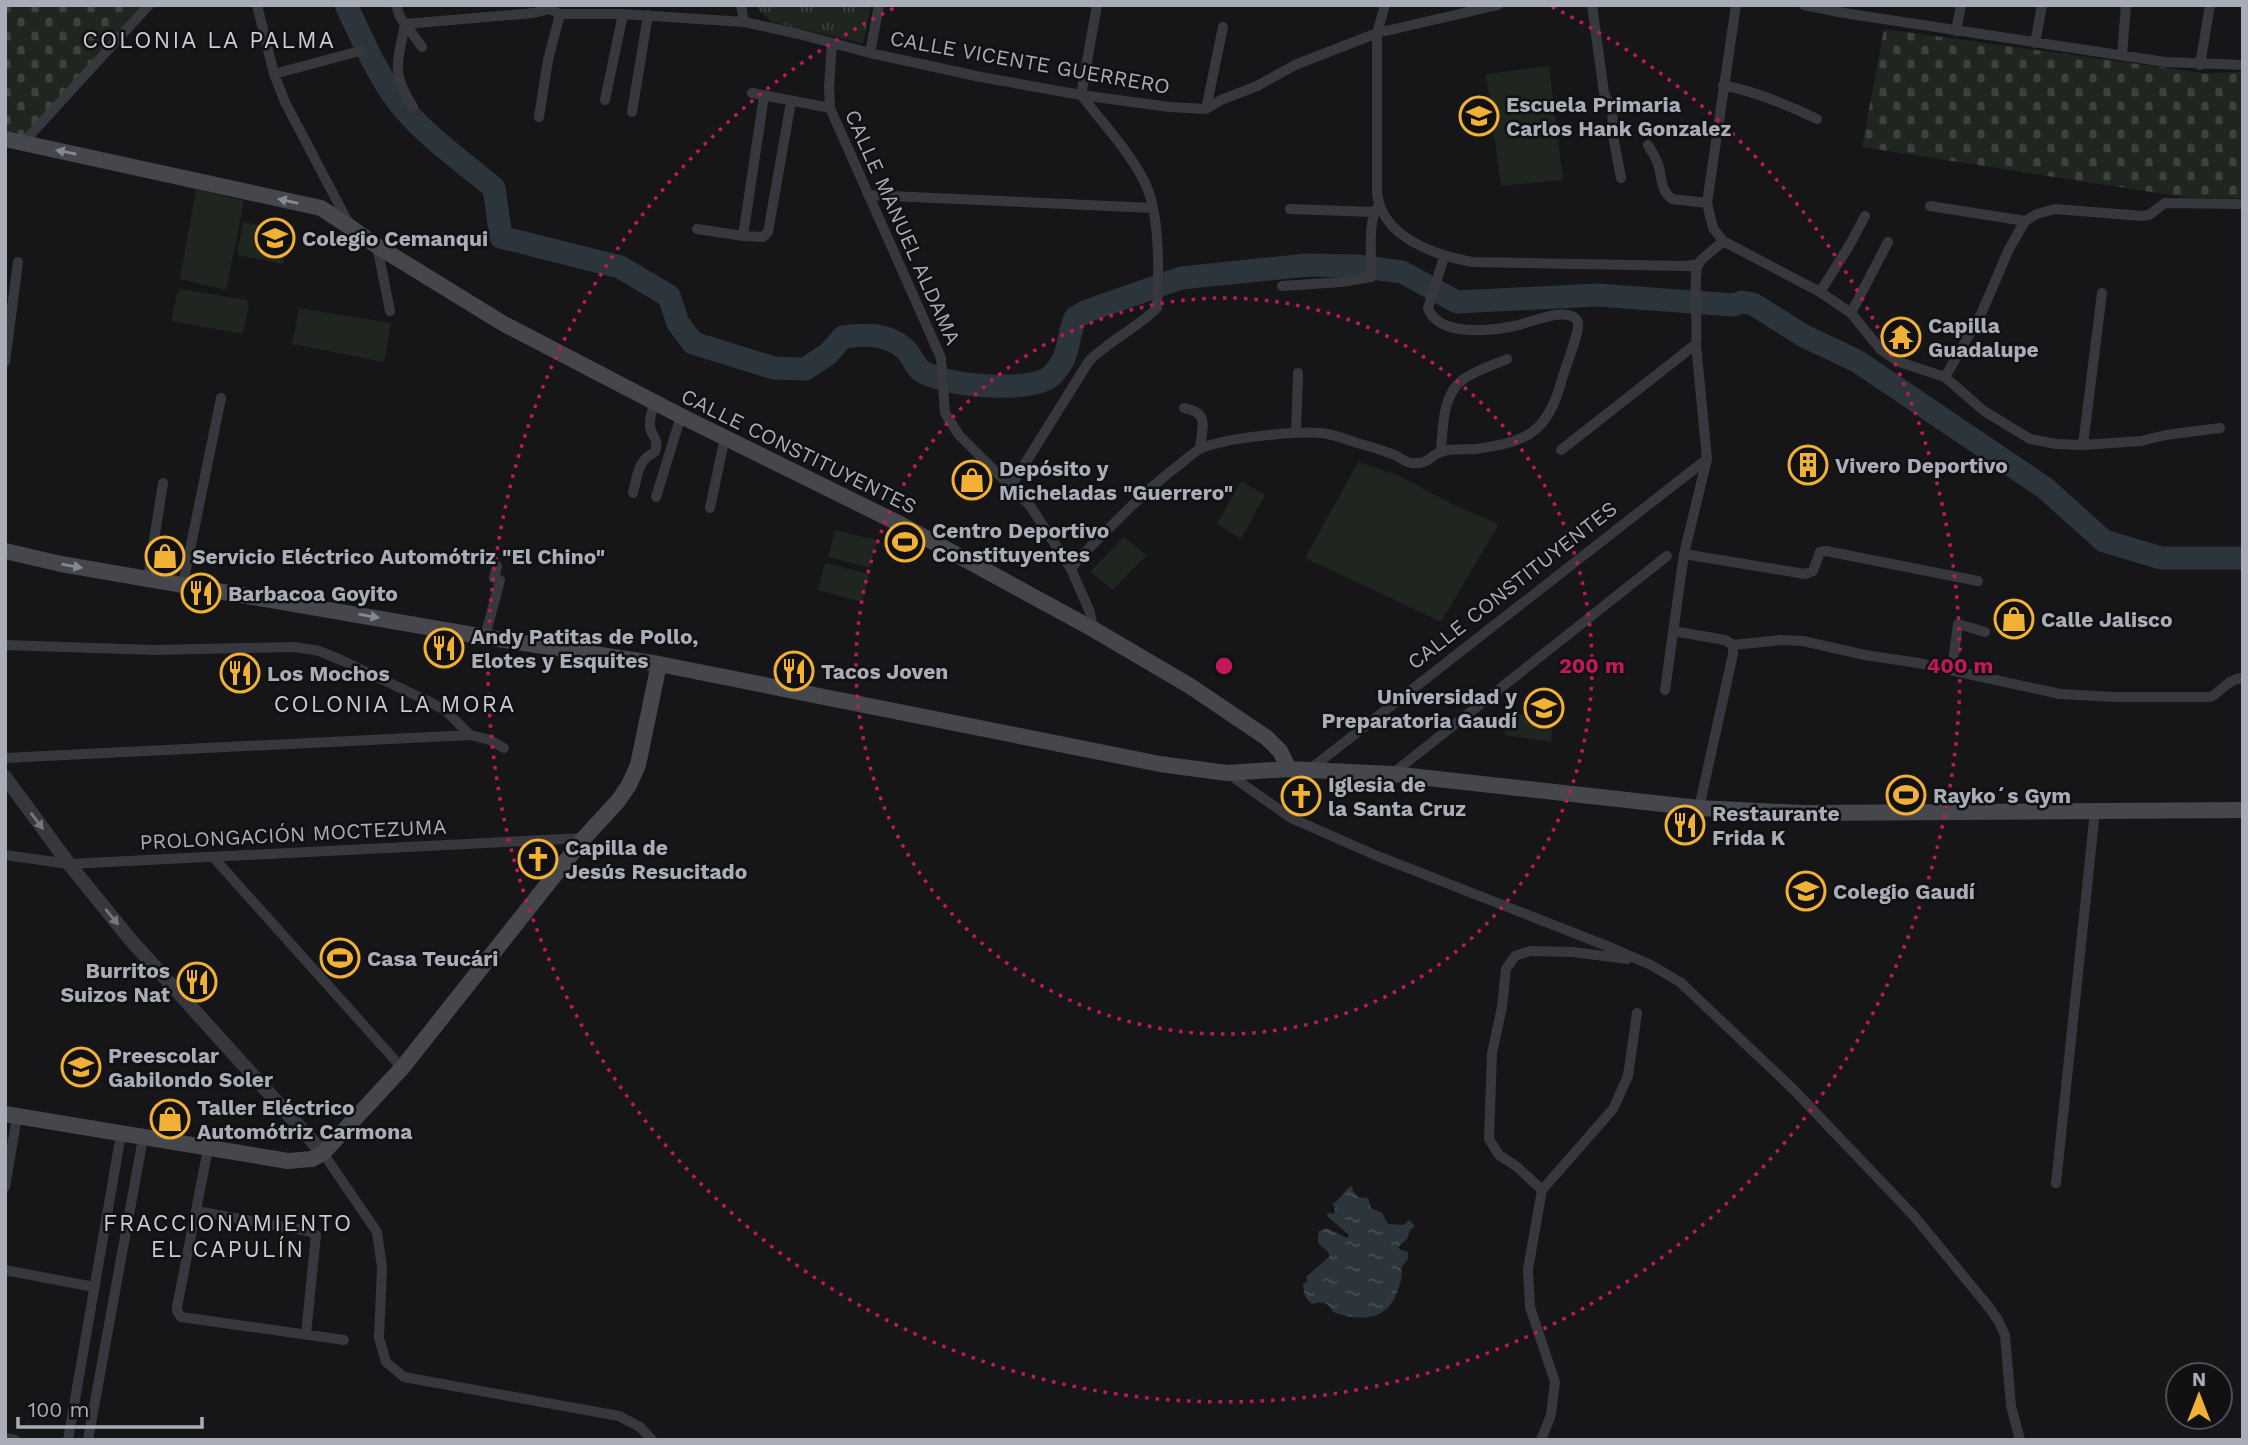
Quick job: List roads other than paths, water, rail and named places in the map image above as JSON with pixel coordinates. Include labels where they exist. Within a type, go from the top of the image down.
[{"type":"main road","name":"CALLE CONSTITUYENTES","points":[[5,139],[321,208],[377,246],[504,324],[681,416],[900,524],[1093,629],[1190,686],[1267,738],[1280,751],[1289,769]]},
{"type":"main road","points":[[5,551],[61,564],[659,664],[1160,764],[1227,773],[1289,769],[1392,774],[1699,808],[1802,813],[2243,810]]},
{"type":"main road","points":[[11,1116],[288,1161],[312,1159],[323,1153],[402,1069],[629,785],[638,765],[659,664]]},
{"type":"street","points":[[23,143],[149,5]]},
{"type":"street","points":[[257,5],[274,74],[285,102],[351,227]]},
{"type":"street","points":[[396,5],[400,16],[422,47]]},
{"type":"street","points":[[741,5],[744,22]]},
{"type":"street","points":[[870,53],[879,5]]},
{"type":"street","points":[[1011,486],[1089,360],[1157,308],[1158,274],[1153,208],[1145,182],[1081,94],[1097,5]]},
{"type":"street","points":[[1282,286],[1371,277],[1376,209],[1377,33],[1385,5]]},
{"type":"street","name":"CALLE VICENTE GUERRERO","points":[[405,24],[552,10],[744,22],[981,77],[1170,107],[1206,109],[1295,65],[1377,33],[1498,5]]},
{"type":"street","points":[[1592,5],[1604,93],[1612,110],[1620,178]]},
{"type":"street","points":[[1736,5],[1707,203],[1713,228],[1723,241],[1819,292],[1851,313],[1881,350],[1899,362],[1945,377],[1984,411],[2030,439],[2082,445],[2141,441],[2221,428]]},
{"type":"street","points":[[1804,5],[2165,62],[2243,65]]},
{"type":"street","points":[[1956,31],[1961,5]]},
{"type":"street","points":[[2035,43],[2042,5]]},
{"type":"street","points":[[2122,55],[2126,5]]},
{"type":"street","points":[[2200,65],[2210,5]]},
{"type":"street","points":[[539,117],[552,10]]},
{"type":"street","points":[[605,100],[623,14]]},
{"type":"street","points":[[632,112],[648,15]]},
{"type":"street","points":[[405,24],[397,74],[402,90],[413,107]]},
{"type":"street","points":[[1206,109],[1223,27]]},
{"type":"street","name":"CALLE MANUEL ALDAMA","points":[[832,43],[830,108],[941,358],[945,414],[959,435],[1031,507],[1071,569],[1090,612],[1093,629]]},
{"type":"street","points":[[274,74],[360,51]]},
{"type":"street","points":[[1723,85],[1751,90],[1776,99],[1817,119]]},
{"type":"street","points":[[752,93],[830,108]]},
{"type":"street","points":[[743,236],[764,96]]},
{"type":"street","points":[[697,229],[764,237],[768,232],[790,102]]},
{"type":"street","points":[[1648,145],[1658,166],[1661,184],[1672,200],[1707,203]]},
{"type":"street","points":[[868,195],[1153,208]]},
{"type":"street","points":[[1945,377],[1981,314],[2009,248],[2025,221],[2055,209],[2142,216],[2149,215],[2165,203],[2243,205]]},
{"type":"street","points":[[1930,206],[2025,221]]},
{"type":"street","points":[[1290,209],[1376,209],[1389,223],[1418,245],[1444,257],[1472,262],[1689,266],[1699,264],[1723,241]]},
{"type":"street","points":[[1819,292],[1865,216]]},
{"type":"street","points":[[1851,313],[1888,242]]},
{"type":"street","points":[[377,246],[390,311]]},
{"type":"street","points":[[1071,569],[1082,555],[1158,482],[1200,449],[1250,438],[1322,433],[1395,455],[1408,463],[1429,461],[1441,451],[1477,449],[1521,439],[1539,427],[1556,402],[1578,332],[1574,317],[1556,315],[1533,319],[1518,326],[1468,331],[1446,326],[1435,320],[1428,308],[1444,257]]},
{"type":"street","points":[[5,362],[11,274],[18,262]]},
{"type":"street","points":[[1665,690],[1684,554],[1707,459],[1696,344],[1696,279],[1699,264]]},
{"type":"street","points":[[2082,445],[2102,293]]},
{"type":"street","points":[[1561,450],[1696,344]]},
{"type":"street","points":[[1441,451],[1444,416],[1455,387],[1464,379],[1507,359]]},
{"type":"street","points":[[1296,433],[1298,373]]},
{"type":"street","points":[[183,584],[221,398]]},
{"type":"street","points":[[633,493],[640,464],[647,455],[655,452],[656,448],[657,441],[650,428],[654,402]]},
{"type":"street","points":[[1184,408],[1198,410],[1200,413],[1200,449]]},
{"type":"street","points":[[656,497],[681,416]]},
{"type":"street","points":[[710,508],[725,437]]},
{"type":"street","name":"CALLE CONSTITUYENTES","points":[[1309,770],[1707,459]]},
{"type":"street","points":[[148,578],[163,483]]},
{"type":"street","points":[[1684,554],[1805,574],[1812,571],[1820,552],[1826,551],[1978,581]]},
{"type":"street","points":[[1392,774],[1667,556]]},
{"type":"street","points":[[485,637],[500,580],[494,578],[497,566]]},
{"type":"street","points":[[1952,670],[1958,624],[1985,632]]},
{"type":"street","points":[[1673,631],[1725,640],[1733,645],[1803,640],[2060,694],[2211,697],[2228,682],[2243,678]]},
{"type":"street","points":[[5,645],[154,650],[295,647],[318,650],[432,703],[446,711],[470,735]]},
{"type":"street","points":[[1699,808],[1733,645]]},
{"type":"street","points":[[5,758],[470,735],[490,740],[504,748]]},
{"type":"street","points":[[1227,773],[1291,818],[1375,855],[1496,901],[1640,961],[1680,982],[1793,1089],[1914,1216],[1988,1306],[2004,1335],[2011,1406],[2020,1440]]},
{"type":"street","points":[[5,777],[69,864],[130,938],[323,1153],[377,1232],[382,1267],[379,1338],[386,1362],[404,1377],[619,1416],[640,1427],[652,1440]]},
{"type":"street","points":[[2056,1183],[2095,811]]},
{"type":"street","name":"PROLONGACIÓN MOCTEZUMA","points":[[5,855],[69,864],[584,838]]},
{"type":"street","points":[[214,858],[402,1069]]},
{"type":"street","points":[[1542,1190],[1516,1166],[1499,1155],[1489,1139],[1492,1053],[1502,1007],[1506,970],[1516,956],[1530,951],[1573,952],[1640,961]]},
{"type":"street","points":[[1541,1440],[1551,1415],[1555,1382],[1530,1307],[1528,1269],[1542,1190],[1613,1109],[1628,1076],[1637,1013]]},
{"type":"street","points":[[5,1187],[11,1116]]},
{"type":"street","points":[[68,1440],[121,1135]]},
{"type":"street","points":[[88,1440],[143,1138]]},
{"type":"street","points":[[208,1149],[177,1307],[179,1315],[344,1340]]},
{"type":"street","points":[[197,1211],[309,1231],[316,1235],[306,1334]]},
{"type":"street","points":[[105,1229],[126,1233]]},
{"type":"street","points":[[5,1270],[94,1287]]},
{"type":"street","points":[[5,1438],[15,1440]]},
{"type":"water","points":[[1350,1186],[1358,1197],[1368,1198],[1371,1208],[1382,1213],[1388,1224],[1404,1225],[1409,1220],[1415,1226],[1398,1247],[1408,1252],[1408,1259],[1401,1268],[1396,1295],[1385,1310],[1370,1317],[1342,1315],[1333,1312],[1325,1303],[1312,1304],[1306,1297],[1303,1284],[1308,1281],[1306,1277],[1330,1256],[1319,1244],[1319,1231],[1326,1228],[1347,1238],[1349,1235],[1328,1217],[1327,1213],[1334,1214],[1335,1207],[1332,1204]]},
{"type":"waterway","points":[[346,5],[379,73],[395,98],[436,141],[494,188],[501,237],[620,267],[669,296],[678,323],[693,343],[774,368],[805,369],[828,354],[843,337],[867,335],[883,337],[897,343],[906,350],[920,370],[931,376],[965,384],[1025,385],[1040,382],[1057,369],[1065,355],[1075,318],[1087,311],[1181,278],[1307,265],[1357,266],[1402,272],[1457,302],[1597,295],[1734,305],[1742,302],[1753,304],[1804,336],[1857,361],[2045,488],[2104,541],[2161,558],[2243,558]]},
{"type":"place","name":"Escuela Primaria Carlos Hank Gonzalez","points":[[1479,116]]},
{"type":"place","name":"Colegio Cemanqui","points":[[275,238]]},
{"type":"place","name":"Capilla Guadalupe","points":[[1901,337]]},
{"type":"place","name":"Vivero Deportivo","points":[[1808,465]]},
{"type":"place","name":"Depósito y Micheladas \"Guerrero\"","points":[[972,480]]},
{"type":"place","name":"Centro Deportivo Constituyentes","points":[[905,542]]},
{"type":"place","name":"Servicio Eléctrico Automótriz \"El Chino\"","points":[[165,556]]},
{"type":"place","name":"Barbacoa Goyito","points":[[201,593]]},
{"type":"place","name":"Calle Jalisco","points":[[2014,619]]},
{"type":"place","name":"Andy Patitas de Pollo, Elotes y Esquites","points":[[444,648]]},
{"type":"place","name":"Tacos Joven","points":[[794,671]]},
{"type":"place","name":"Los Mochos","points":[[240,673]]},
{"type":"place","name":"Universidad y Preparatoria Gaudí","points":[[1544,708]]},
{"type":"place","name":"Rayko´s Gym","points":[[1906,795]]},
{"type":"place","name":"Iglesia de la Santa Cruz","points":[[1301,796]]},
{"type":"place","name":"Restaurante Frida K","points":[[1685,825]]},
{"type":"place","name":"Capilla de Jesús Resucitado","points":[[538,859]]},
{"type":"place","name":"Colegio Gaudí","points":[[1806,891]]},
{"type":"place","name":"Casa Teucári","points":[[340,958]]},
{"type":"place","name":"Burritos Suizos Nat","points":[[197,982]]},
{"type":"place","name":"Preescolar Gabilondo Soler","points":[[81,1067]]},
{"type":"place","name":"Taller Eléctrico Automótriz Carmona","points":[[170,1119]]},
{"type":"district","name":"COLONIA LA PALMA","points":[[209,40]]},
{"type":"district","name":"COLONIA LA MORA","points":[[395,704]]},
{"type":"district","name":"FRACCIONAMIENTO EL CAPULÍN","points":[[228,1236]]}]
